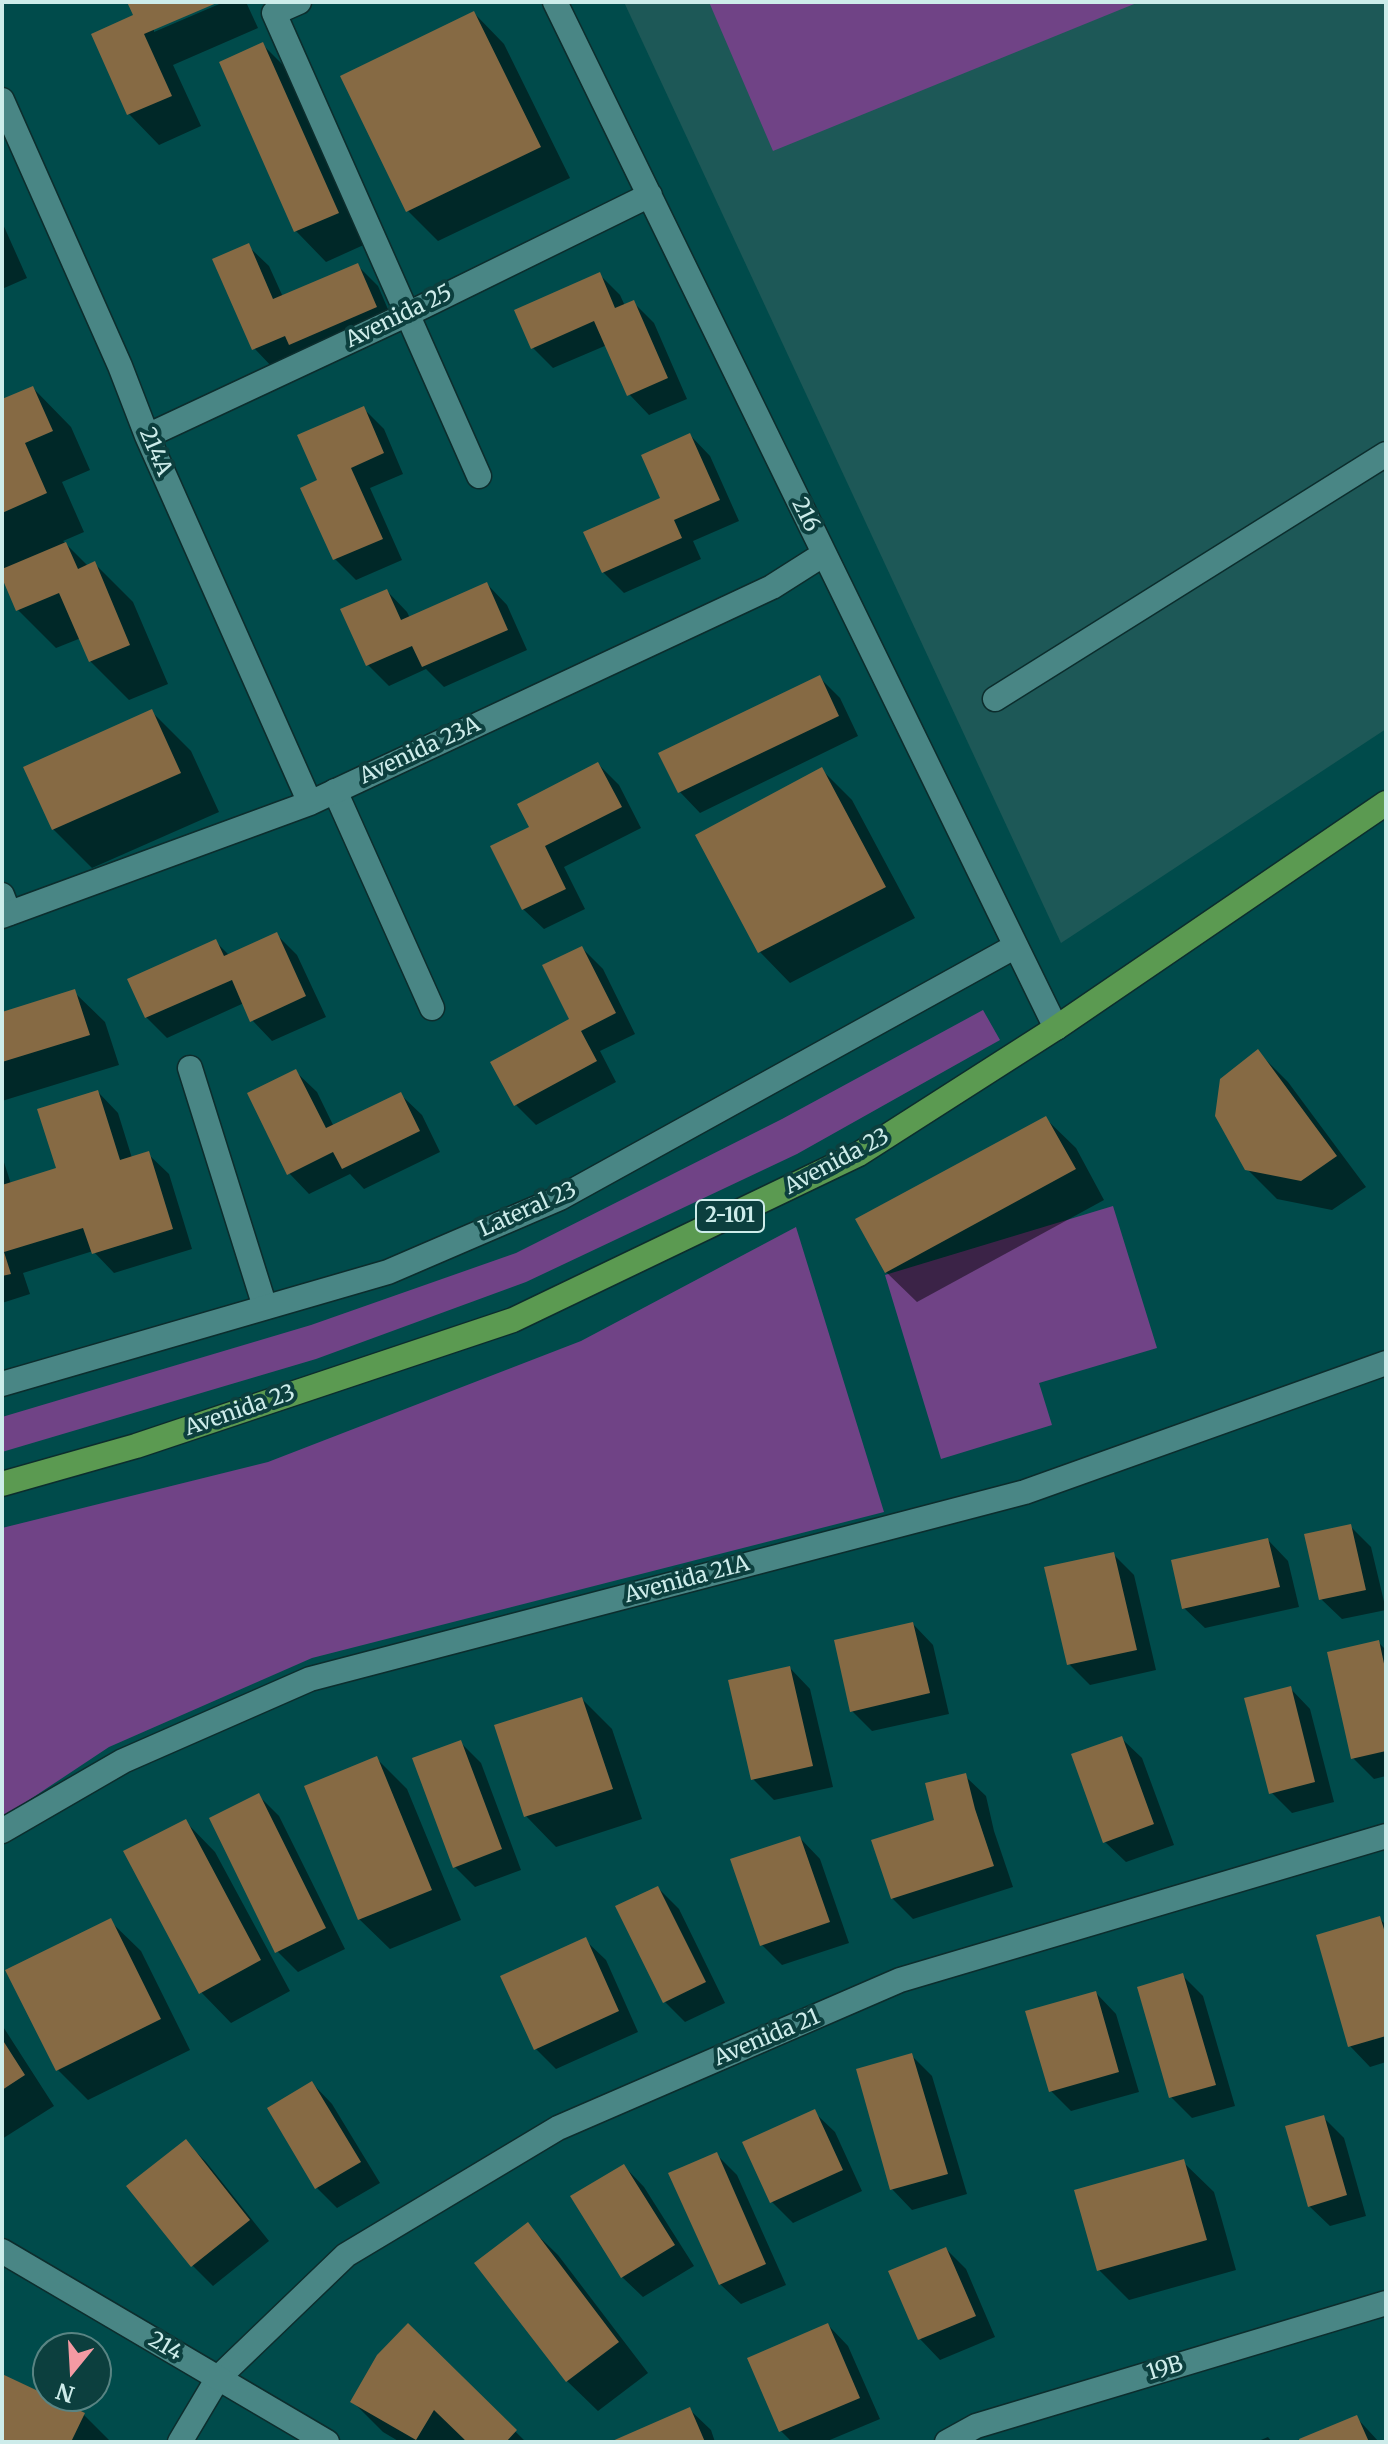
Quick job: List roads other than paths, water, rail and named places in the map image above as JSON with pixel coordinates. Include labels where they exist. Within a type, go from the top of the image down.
[{"type":"main road","name":"Avenida 23","points":[[2,1484],[136,1446],[513,1320],[859,1154],[1056,1028],[1386,803]]},
{"type":"street","points":[[299,2],[274,13],[479,476]]},
{"type":"street","name":"216","points":[[555,2],[1056,1028]]},
{"type":"street","name":"214A","points":[[2,100],[310,803]]},
{"type":"street","name":"Avenida 25","points":[[147,436],[408,314],[650,195]]},
{"type":"street","points":[[995,699],[1386,454]]},
{"type":"street","name":"Avenida 23A","points":[[4,908],[310,803],[772,587],[824,554]]},
{"type":"street","points":[[335,791],[432,1008]]},
{"type":"street","name":"Lateral 23","points":[[2,1384],[388,1272],[560,1198],[1016,946]]},
{"type":"street","points":[[190,1068],[265,1307]]},
{"type":"street","name":"Avenida 21A","points":[[2,1831],[123,1761],[310,1679],[1025,1492],[1386,1363]]},
{"type":"street","name":"Avenida 21","points":[[180,2442],[218,2378],[346,2255],[558,2128],[900,1980],[1386,1836]]},
{"type":"street","name":"214","points":[[2,2251],[327,2442]]},
{"type":"street","name":"19B","points":[[947,2442],[976,2426],[1386,2303]]}]
